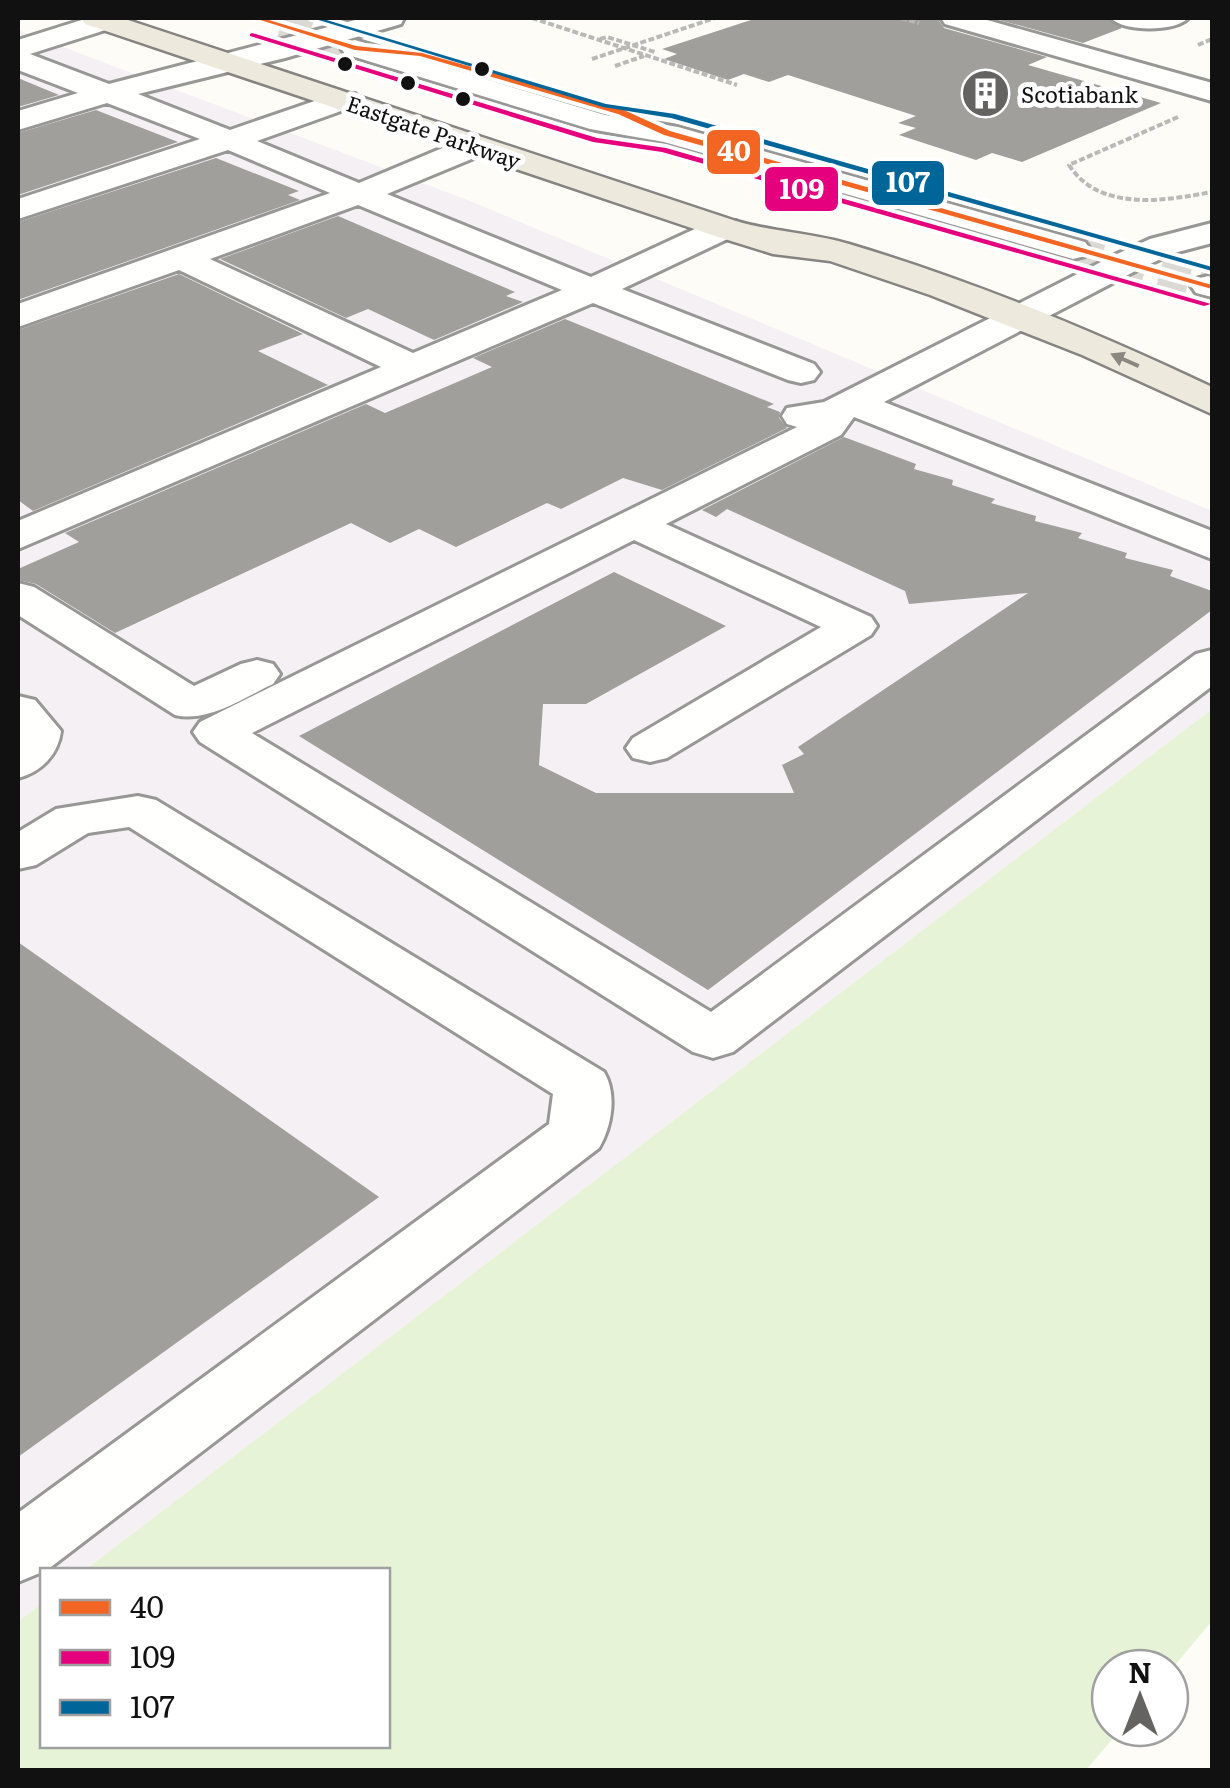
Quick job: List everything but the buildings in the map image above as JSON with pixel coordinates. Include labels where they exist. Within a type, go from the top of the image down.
[{"type":"main road","name":"Eastgate Parkway","points":[[100,19],[773,243],[804,268],[1096,347],[1212,402]]},
{"type":"main road","name":"Eastgate Parkway","points":[[1003,324],[1212,438]]},
{"type":"street","points":[[18,121],[108,93],[391,18]]},
{"type":"street","points":[[956,18],[1212,92]]},
{"type":"street","points":[[1125,18],[1174,18]]},
{"type":"street","points":[[18,48],[100,19]]},
{"type":"street","points":[[668,133],[622,112],[420,54],[355,48],[601,123],[668,133],[1073,250]]},
{"type":"street","points":[[18,59],[229,140],[801,372]]},
{"type":"street","points":[[18,209],[345,100]]},
{"type":"street","points":[[18,316],[359,194],[475,146]]},
{"type":"street","points":[[18,536],[592,290],[724,228]]},
{"type":"street","points":[[18,596],[192,705],[788,418],[843,408],[1162,246],[1212,234]]},
{"type":"street","points":[[180,258],[412,367]]},
{"type":"street","points":[[843,408],[826,427],[217,732],[713,1039],[1212,664]]},
{"type":"street","points":[[843,408],[1212,546]]},
{"type":"street","points":[[633,524],[855,626],[650,748]]},
{"type":"street","points":[[18,710],[37,731],[35,744],[18,763]]},
{"type":"street","points":[[18,854],[74,820],[138,811],[583,1086],[578,1133],[18,1552]]},
{"type":"path","points":[[532,18],[737,85]]},
{"type":"path","points":[[546,22],[555,18]]},
{"type":"path","points":[[592,59],[716,18]]},
{"type":"path","points":[[599,40],[607,37],[655,52],[615,66]]},
{"type":"path","points":[[602,56],[623,64]]},
{"type":"path","points":[[1189,112],[1069,165],[1072,176],[1086,186],[1119,198],[1162,201],[1212,192]]},
{"type":"shaded area","points":[[18,30],[470,201],[1212,511],[1212,709],[88,1568],[40,1568],[40,1605],[18,1622]]},
{"type":"green space","points":[[1212,709],[1212,1621],[1189,1648],[1090,1648],[1090,1748],[1105,1748],[1086,1770],[18,1770],[18,1622],[40,1605],[40,1748],[390,1748],[390,1568],[88,1568]]},
{"type":"tunnel","points":[[281,25],[355,48]]},
{"type":"tunnel","points":[[1073,249],[1208,286],[1198,283]]},
{"type":"transit line","name":"40","points":[[257,18],[355,48],[420,54],[621,112],[667,133],[1212,287]]},
{"type":"transit line","name":"107","points":[[315,18],[605,106],[672,116],[1212,269]]},
{"type":"transit line","name":"109","points":[[252,35],[596,140],[663,150],[1207,304]]},
{"type":"place","name":"Scotiabank","points":[[986,93]]}]
